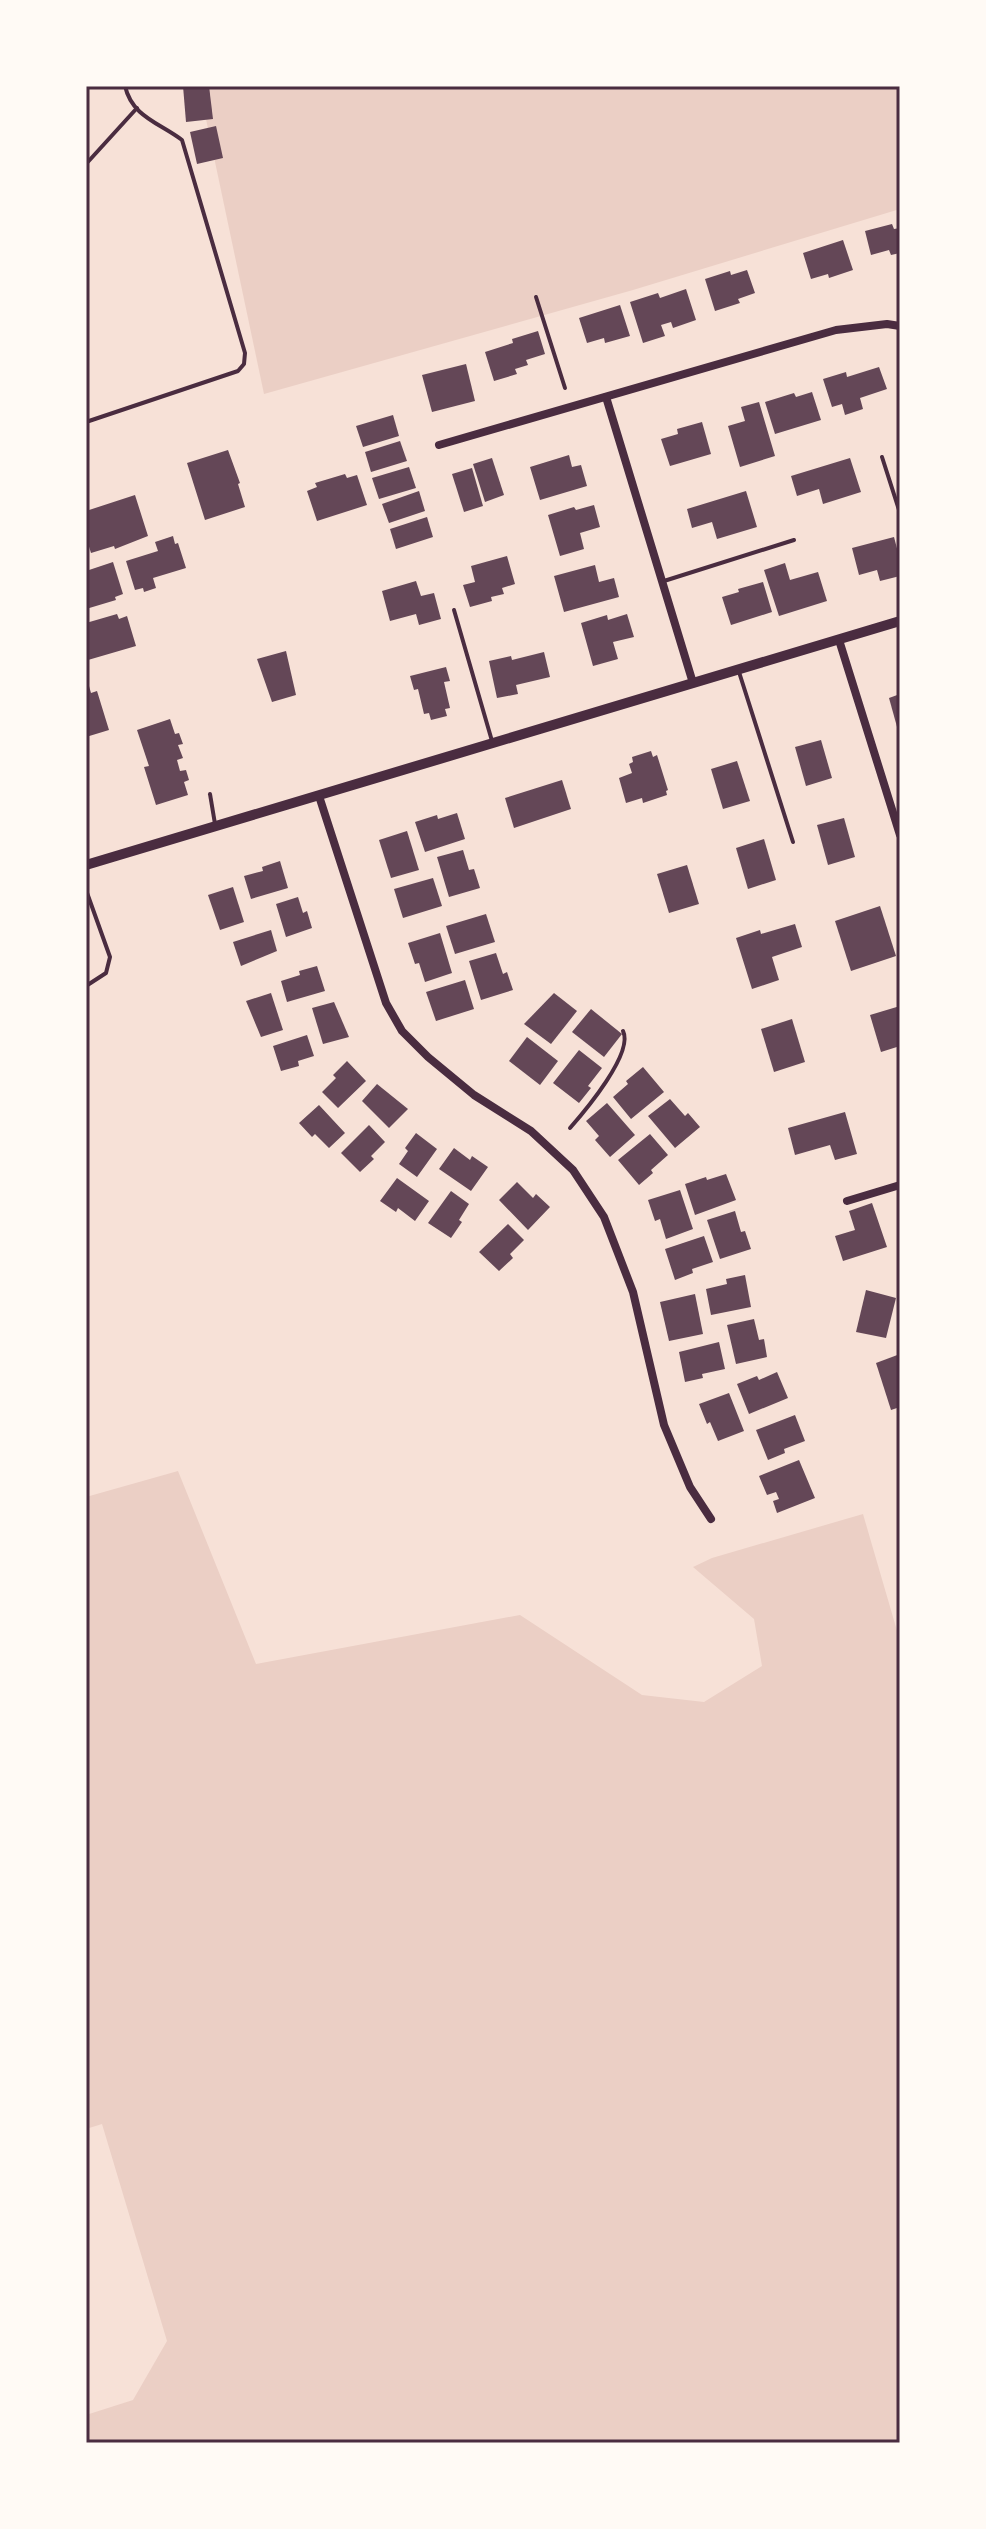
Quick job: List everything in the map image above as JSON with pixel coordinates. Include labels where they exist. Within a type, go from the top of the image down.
[{"type":"street","points":[[439,445],[836,330],[887,324],[900,326]]},
{"type":"street","points":[[606,397],[693,683]]},
{"type":"street","points":[[86,865],[900,621]]},
{"type":"street","points":[[839,640],[900,835]]},
{"type":"street","points":[[319,796],[386,1003],[402,1031],[474,1095],[531,1131],[563,1160],[604,1217],[633,1292],[664,1425],[690,1487],[711,1519]]},
{"type":"street","points":[[847,1201],[900,1185]]},
{"type":"lane","points":[[882,457],[900,513]]},
{"type":"lane","points":[[662,581],[794,540]]},
{"type":"lane","points":[[454,610],[493,743]]},
{"type":"lane","points":[[738,670],[793,842]]},
{"type":"lane","points":[[210,794],[216,827]]},
{"type":"lane","points":[[86,890],[110,957],[106,973],[86,986]]},
{"type":"path","points":[[86,422],[238,371],[244,364],[245,353],[230,296],[182,140],[145,119],[125,86]]},
{"type":"path","points":[[86,164],[137,108]]},
{"type":"path","points":[[536,297],[565,388]]},
{"type":"path","points":[[570,1128],[601,1091],[625,1043],[623,1031]]},
{"type":"shaded area","points":[[199,86],[900,86],[900,209],[633,290],[264,394]]},
{"type":"shaded area","points":[[178,1471],[256,1664],[520,1615],[642,1695],[704,1702],[762,1666],[754,1619],[693,1567],[712,1558],[863,1514],[900,1641],[900,2443],[86,2443],[86,2415],[133,2400],[167,2341],[102,2124],[86,2129],[86,1497]]},
{"type":"building","points":[[183,86],[209,86],[213,119],[186,122]]},
{"type":"building","points":[[216,126],[223,158],[197,164],[190,132]]},
{"type":"building","points":[[892,224],[894,229],[900,228],[900,253],[891,255],[889,250],[871,255],[865,231]]},
{"type":"building","points":[[843,240],[853,270],[829,278],[828,274],[811,279],[803,253]]},
{"type":"building","points":[[747,270],[755,293],[738,299],[740,303],[715,311],[705,279],[730,271],[731,275]]},
{"type":"building","points":[[686,289],[696,320],[673,328],[671,322],[661,325],[665,336],[643,343],[630,302],[658,293],[660,298]]},
{"type":"building","points":[[620,305],[630,336],[605,343],[604,338],[587,343],[579,318]]},
{"type":"building","points":[[538,331],[545,354],[526,360],[528,365],[515,369],[517,374],[494,381],[485,352]]},
{"type":"building","points":[[466,364],[475,401],[432,412],[422,375]]},
{"type":"building","points":[[879,367],[887,389],[860,398],[863,409],[845,415],[842,404],[832,407],[823,379],[846,372],[847,377]]},
{"type":"building","points":[[812,392],[821,420],[775,434],[765,402],[794,393],[796,397]]},
{"type":"building","points":[[759,402],[775,456],[740,467],[728,426],[745,421],[741,407]]},
{"type":"building","points":[[393,415],[399,436],[363,447],[356,426]]},
{"type":"building","points":[[702,422],[711,454],[670,466],[661,439],[678,434],[677,429]]},
{"type":"building","points":[[400,441],[407,461],[371,472],[365,452]]},
{"type":"building","points":[[228,450],[245,507],[205,520],[187,463]]},
{"type":"building","points":[[569,455],[572,467],[581,465],[587,486],[540,500],[530,467]]},
{"type":"building","points":[[492,458],[504,495],[485,502],[473,464]]},
{"type":"building","points":[[850,458],[861,492],[823,504],[819,489],[797,496],[791,476]]},
{"type":"building","points":[[409,467],[416,488],[379,499],[372,478]]},
{"type":"building","points":[[472,468],[483,506],[464,512],[452,474]]},
{"type":"building","points":[[345,474],[347,478],[357,475],[367,505],[317,521],[307,491],[317,487],[315,483]]},
{"type":"building","points":[[419,491],[425,511],[389,523],[382,504]]},
{"type":"building","points":[[746,491],[757,527],[717,539],[712,522],[692,528],[687,509]]},
{"type":"building","points":[[135,495],[148,536],[115,549],[114,546],[91,553],[86,537],[86,511]]},
{"type":"building","points":[[594,505],[600,527],[580,533],[584,549],[560,556],[548,515]]},
{"type":"building","points":[[427,517],[433,537],[396,549],[390,529]]},
{"type":"building","points":[[173,536],[186,568],[153,578],[156,588],[144,592],[143,588],[135,590],[126,561],[158,551],[155,542]]},
{"type":"building","points":[[894,537],[900,560],[900,576],[880,581],[877,570],[859,575],[852,548]]},
{"type":"building","points":[[507,556],[515,584],[502,588],[504,594],[491,597],[492,601],[470,607],[463,585],[475,582],[471,566]]},
{"type":"building","points":[[113,562],[123,594],[115,597],[116,600],[86,609],[86,571]]},
{"type":"building","points":[[785,563],[790,580],[818,572],[827,601],[779,616],[764,570]]},
{"type":"building","points":[[595,565],[599,582],[614,578],[619,597],[564,612],[554,576]]},
{"type":"building","points":[[416,581],[421,596],[434,593],[441,619],[419,625],[416,614],[390,621],[382,591]]},
{"type":"building","points":[[763,582],[772,612],[731,625],[722,597]]},
{"type":"building","points":[[117,614],[119,619],[127,616],[136,646],[88,660],[86,623]]},
{"type":"building","points":[[627,614],[634,637],[613,642],[618,659],[593,666],[581,623],[607,615],[608,620]]},
{"type":"building","points":[[286,651],[296,695],[272,702],[257,659]]},
{"type":"building","points":[[544,652],[550,677],[516,685],[518,694],[497,698],[489,661],[511,656],[512,660]]},
{"type":"building","points":[[446,667],[450,681],[444,682],[450,708],[445,709],[447,716],[431,720],[429,713],[424,714],[418,689],[414,690],[410,676]]},
{"type":"building","points":[[87,679],[91,693],[97,691],[109,730],[86,737]]},
{"type":"building","points":[[900,694],[900,734],[899,734],[889,698]]},
{"type":"building","points":[[170,719],[175,734],[179,733],[183,744],[178,745],[183,758],[177,760],[180,771],[186,770],[189,780],[184,782],[188,795],[156,805],[144,767],[149,766],[137,730]]},
{"type":"building","points":[[821,740],[832,778],[806,786],[795,747]]},
{"type":"building","points":[[651,751],[653,757],[657,755],[667,795],[643,803],[642,798],[626,803],[619,778],[632,773],[629,764],[633,762],[632,757]]},
{"type":"building","points":[[737,761],[750,801],[723,809],[711,769]]},
{"type":"building","points":[[562,780],[571,809],[514,828],[505,798]]},
{"type":"building","points":[[457,813],[465,839],[425,852],[415,822]]},
{"type":"building","points":[[844,818],[855,857],[828,865],[817,825]]},
{"type":"building","points":[[407,831],[419,870],[391,878],[379,840]]},
{"type":"building","points":[[764,839],[776,880],[748,889],[736,848]]},
{"type":"building","points":[[463,850],[469,870],[474,869],[480,888],[449,897],[437,857]]},
{"type":"building","points":[[280,861],[288,888],[251,899],[244,876],[263,871],[262,867]]},
{"type":"building","points":[[687,865],[699,904],[669,913],[657,874]]},
{"type":"building","points":[[433,878],[442,906],[403,918],[394,889]]},
{"type":"building","points":[[233,887],[244,922],[220,930],[208,895]]},
{"type":"building","points":[[298,897],[303,913],[307,911],[312,928],[286,937],[276,904]]},
{"type":"building","points":[[880,906],[896,956],[851,971],[835,921]]},
{"type":"building","points":[[486,914],[495,942],[455,954],[446,926]]},
{"type":"building","points":[[795,924],[802,947],[772,957],[779,980],[752,989],[736,938]]},
{"type":"building","points":[[271,930],[277,951],[241,966],[233,942]]},
{"type":"building","points":[[440,933],[452,973],[425,982],[408,943]]},
{"type":"building","points":[[496,953],[503,974],[507,972],[513,990],[481,1000],[469,961]]},
{"type":"building","points":[[317,966],[325,991],[287,1002],[281,981]]},
{"type":"building","points":[[465,980],[474,1009],[436,1021],[426,992]]},
{"type":"building","points":[[271,993],[283,1030],[261,1037],[246,1001]]},
{"type":"building","points":[[554,993],[577,1011],[551,1044],[524,1024]]},
{"type":"building","points":[[334,1002],[349,1037],[323,1044],[312,1008]]},
{"type":"building","points":[[900,1006],[900,1046],[881,1052],[870,1015]]},
{"type":"building","points":[[591,1009],[622,1034],[604,1057],[572,1032]]},
{"type":"building","points":[[792,1019],[805,1062],[774,1072],[761,1029]]},
{"type":"building","points":[[307,1035],[314,1056],[298,1061],[299,1066],[281,1071],[273,1046]]},
{"type":"building","points":[[527,1037],[558,1061],[540,1085],[509,1061]]},
{"type":"building","points":[[579,1050],[602,1068],[579,1103],[553,1083]]},
{"type":"building","points":[[347,1061],[366,1081],[338,1108],[322,1092]]},
{"type":"building","points":[[643,1067],[664,1092],[631,1119],[613,1097]]},
{"type":"building","points":[[377,1084],[408,1109],[389,1128],[362,1101]]},
{"type":"building","points":[[670,1099],[700,1127],[675,1148],[648,1116]]},
{"type":"building","points":[[607,1103],[635,1135],[610,1157],[595,1140],[599,1136],[586,1121]]},
{"type":"building","points":[[319,1105],[345,1133],[329,1148],[315,1134],[312,1137],[299,1123]]},
{"type":"building","points":[[845,1112],[857,1154],[835,1160],[830,1145],[795,1155],[788,1128]]},
{"type":"building","points":[[369,1125],[385,1142],[371,1156],[374,1159],[360,1172],[341,1153]]},
{"type":"building","points":[[416,1133],[437,1149],[417,1177],[399,1164],[408,1151],[405,1148]]},
{"type":"building","points":[[650,1134],[668,1155],[639,1185],[618,1160]]},
{"type":"building","points":[[454,1148],[470,1160],[472,1156],[488,1167],[471,1191],[439,1169]]},
{"type":"building","points":[[726,1174],[736,1200],[695,1215],[685,1184]]},
{"type":"building","points":[[397,1178],[429,1201],[415,1221],[398,1208],[396,1212],[380,1201]]},
{"type":"building","points":[[517,1182],[533,1198],[536,1194],[550,1207],[528,1230],[499,1200]]},
{"type":"building","points":[[680,1190],[693,1229],[666,1239],[660,1219],[655,1221],[648,1200]]},
{"type":"building","points":[[451,1191],[469,1204],[451,1238],[428,1223]]},
{"type":"building","points":[[872,1203],[887,1247],[843,1261],[835,1236],[855,1230],[849,1211]]},
{"type":"building","points":[[735,1211],[741,1232],[745,1231],[751,1249],[720,1259],[707,1220]]},
{"type":"building","points":[[508,1224],[524,1240],[510,1254],[513,1258],[499,1271],[479,1252]]},
{"type":"building","points":[[704,1236],[713,1262],[692,1269],[693,1273],[675,1280],[665,1249]]},
{"type":"building","points":[[745,1275],[751,1307],[711,1315],[706,1289],[727,1284],[726,1279]]},
{"type":"building","points":[[866,1290],[896,1298],[886,1338],[856,1332]]},
{"type":"building","points":[[695,1294],[703,1334],[669,1341],[660,1302]]},
{"type":"building","points":[[754,1319],[759,1340],[764,1339],[767,1357],[736,1364],[727,1325]]},
{"type":"building","points":[[719,1342],[725,1369],[685,1382],[679,1352]]},
{"type":"building","points":[[900,1354],[900,1407],[891,1410],[876,1363]]},
{"type":"building","points":[[777,1372],[788,1398],[749,1414],[737,1384],[757,1376],[759,1380]]},
{"type":"building","points":[[729,1393],[744,1431],[718,1441],[699,1404]]},
{"type":"building","points":[[795,1415],[805,1441],[784,1449],[785,1453],[768,1460],[756,1430]]},
{"type":"building","points":[[799,1460],[815,1498],[777,1513],[773,1501],[779,1499],[776,1492],[767,1495],[759,1476]]}]
